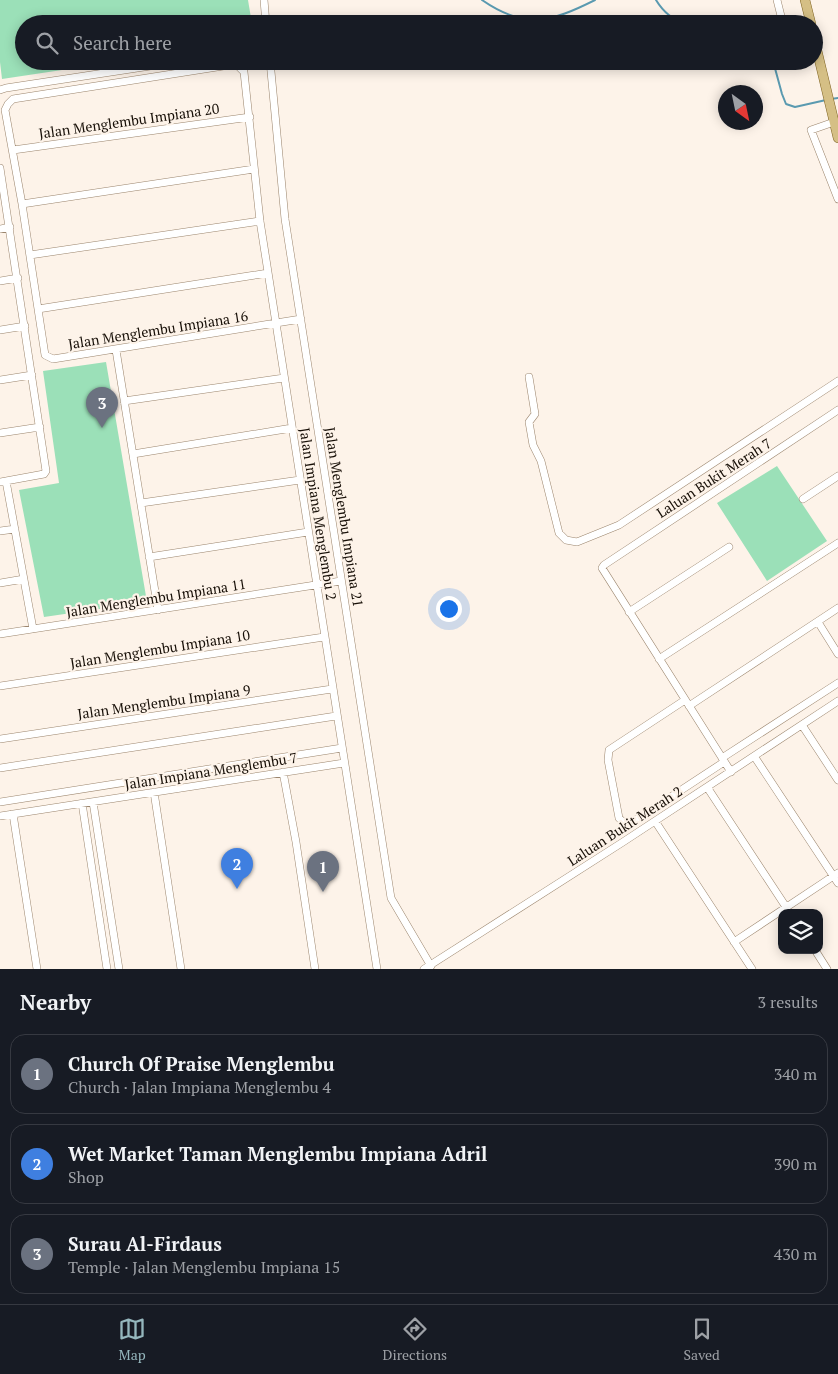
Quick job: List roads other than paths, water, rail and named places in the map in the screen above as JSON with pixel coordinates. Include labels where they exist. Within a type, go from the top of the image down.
[{"type":"main road","points":[[805,0],[809,15]]},
{"type":"main road","points":[[822,70],[838,138]]},
{"type":"street","points":[[264,0],[265,15]]},
{"type":"street","points":[[777,0],[781,15]]},
{"type":"street","points":[[0,90],[123,70]]},
{"type":"street","name":"Jalan Impiana Menglembu 2","points":[[12,150],[5,110],[13,99],[198,70]]},
{"type":"street","name":"Jalan Impiana Menglembu 2","points":[[242,70],[244,72],[250,117],[260,221],[377,969]]},
{"type":"street","name":"Jalan Menglembu Impiana 21","points":[[271,70],[285,219],[391,898],[432,966]]},
{"type":"street","name":"Jalan Menglembu Impiana 20","points":[[12,150],[250,117]]},
{"type":"street","points":[[834,122],[811,130],[838,199]]},
{"type":"street","points":[[12,150],[38,309],[268,273]]},
{"type":"street","points":[[0,168],[46,471],[44,474],[3,481],[15,529],[34,630]]},
{"type":"street","points":[[22,204],[254,169]]},
{"type":"street","points":[[30,255],[260,221]]},
{"type":"street","points":[[0,229],[10,227]]},
{"type":"street","points":[[0,280],[18,278]]},
{"type":"street","name":"Jalan Menglembu Impiana 16","points":[[38,309],[45,355],[53,359],[301,319]]},
{"type":"street","points":[[0,330],[25,326]]},
{"type":"street","points":[[116,350],[158,610]]},
{"type":"street","points":[[0,380],[32,375]]},
{"type":"street","points":[[529,377],[535,414],[530,422],[532,444],[542,461],[560,533],[566,540],[577,542],[625,522],[838,381]]},
{"type":"street","points":[[124,401],[284,378]]},
{"type":"street","name":"Laluan Bukit Merah 7","points":[[629,612],[602,572],[604,565],[838,410]]},
{"type":"street","points":[[0,433],[40,427]]},
{"type":"street","points":[[133,454],[292,428]]},
{"type":"street","points":[[803,499],[838,476]]},
{"type":"street","points":[[141,503],[300,480]]},
{"type":"street","points":[[0,532],[15,529]]},
{"type":"street","points":[[150,556],[308,532]]},
{"type":"street","points":[[659,659],[838,543]]},
{"type":"street","points":[[729,548],[629,612],[731,772]]},
{"type":"street","points":[[0,583],[24,579]]},
{"type":"street","name":"Jalan Menglembu Impiana 11","points":[[0,634],[342,581]]},
{"type":"street","points":[[687,703],[838,608]]},
{"type":"street","points":[[818,622],[838,654]]},
{"type":"street","name":"Jalan Menglembu Impiana 10","points":[[0,686],[324,637]]},
{"type":"street","name":"Laluan Bukit Merah 2","points":[[687,703],[609,750],[608,760],[619,818],[622,822],[634,821],[838,683]]},
{"type":"street","name":"Jalan Menglembu Impiana 9","points":[[0,739],[332,689]]},
{"type":"street","name":"Laluan Bukit Merah 2","points":[[424,969],[432,966],[838,702]]},
{"type":"street","points":[[0,768],[336,716]]},
{"type":"street","points":[[802,725],[838,780]]},
{"type":"street","points":[[0,802],[342,748]]},
{"type":"street","points":[[754,756],[836,874],[838,883]]},
{"type":"street","name":"Jalan Impiana Menglembu 7","points":[[0,816],[344,762]]},
{"type":"street","points":[[283,772],[296,842],[315,969]]},
{"type":"street","points":[[707,787],[788,909]]},
{"type":"street","points":[[154,792],[181,969]]},
{"type":"street","points":[[93,802],[120,969]]},
{"type":"street","points":[[82,803],[107,969]]},
{"type":"street","points":[[13,814],[37,969]]},
{"type":"street","points":[[655,821],[752,969]]},
{"type":"street","points":[[790,909],[836,874]]},
{"type":"street","points":[[734,942],[778,916]]},
{"type":"street","points":[[818,954],[827,969]]},
{"type":"waterway","points":[[482,0],[497,10],[510,15]]},
{"type":"waterway","points":[[562,15],[595,0]]},
{"type":"waterway","points":[[656,0],[669,15]]},
{"type":"waterway","points":[[775,70],[786,104],[795,107],[826,100]]},
{"type":"waterway","points":[[831,99],[838,98]]},
{"type":"place","name":"Surau Al-Firdaus","points":[[102,428]]},
{"type":"place","name":"Wet Market Taman Menglembu Impiana Adril","points":[[237,889]]},
{"type":"place","name":"Church Of Praise Menglembu","points":[[323,892]]}]
